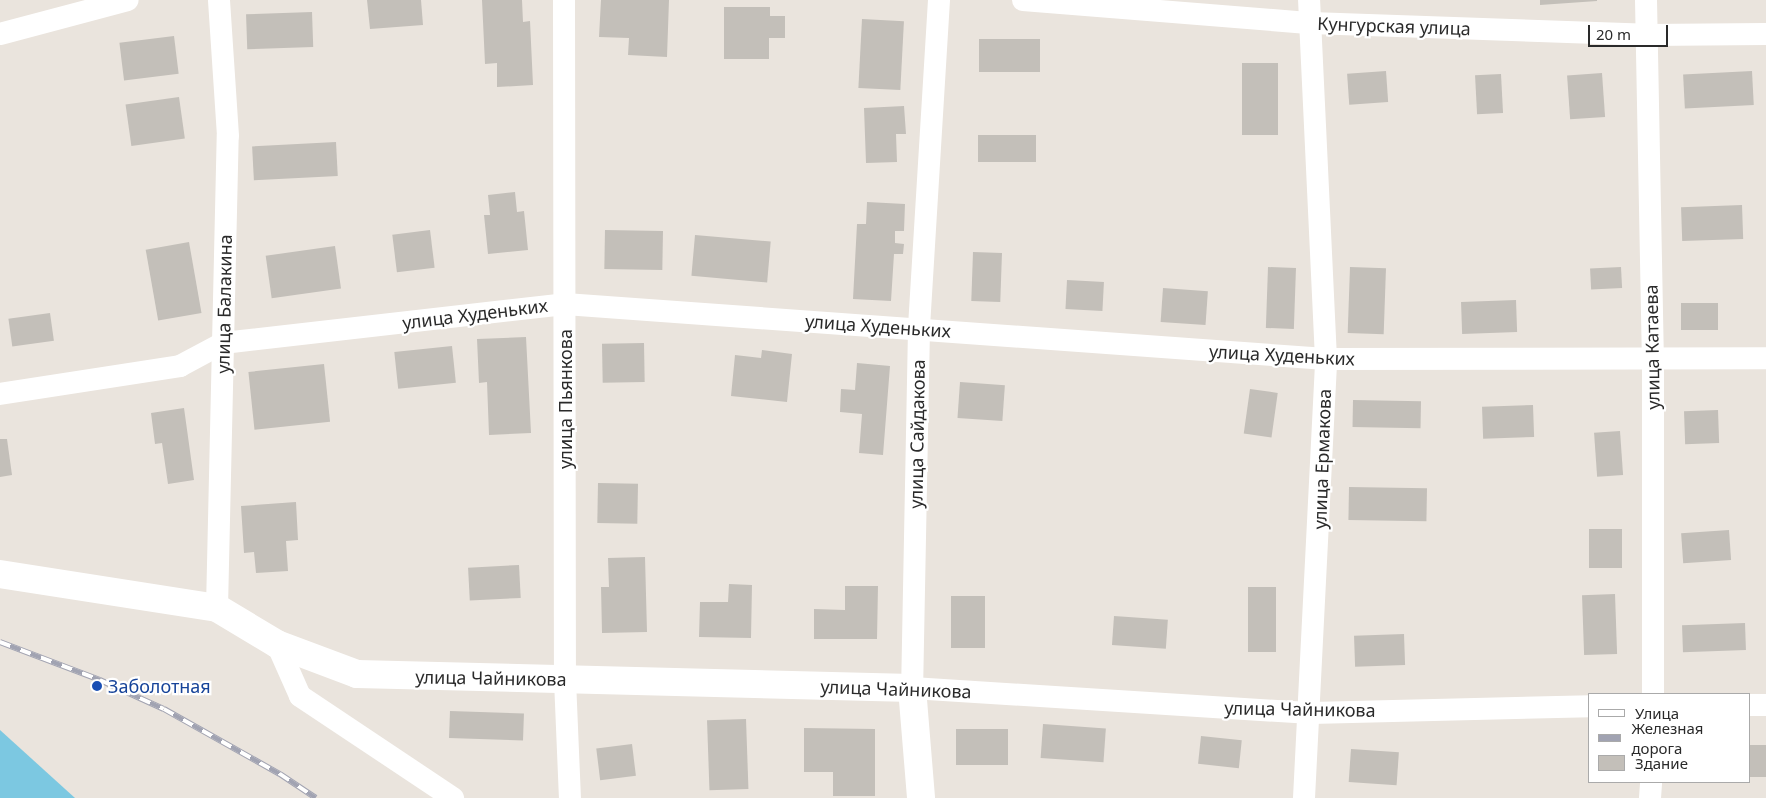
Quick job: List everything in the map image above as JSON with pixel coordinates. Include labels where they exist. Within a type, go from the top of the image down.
[{"type":"street","points":[[0,34],[128,0]]},
{"type":"street","name":"улица Балакина","points":[[217,608],[228,136],[219,0]]},
{"type":"street","name":"улица Пьянкова","points":[[564,0],[564,680],[570,798]]},
{"type":"street","name":"улица Сайдакова","points":[[912,688],[919,329],[939,0]]},
{"type":"street","name":"Кунгурская улица","points":[[1023,0],[1311,23],[1647,35],[1766,34]]},
{"type":"street","name":"улица Ермакова","points":[[1304,798],[1311,712],[1326,360],[1309,0]]},
{"type":"street","name":"улица Катаева","points":[[1646,0],[1653,356],[1653,693]]},
{"type":"street","name":"улица Худеньких","points":[[0,394],[180,366],[223,343],[564,304],[1326,360],[1653,356],[1766,358]]},
{"type":"street","points":[[0,574],[217,608]]},
{"type":"street","name":"улица Чайникова","points":[[217,608],[277,644],[357,674],[912,688],[1311,712],[1588,706]]},
{"type":"street","points":[[277,644],[300,696],[452,798]]},
{"type":"street","points":[[912,688],[921,798]]},
{"type":"street","points":[[1751,705],[1766,705]]},
{"type":"street","points":[[1650,798],[1651,783]]},
{"type":"water","points":[[0,730],[75,798],[0,798]]},
{"type":"building","points":[[367,0],[421,0],[423,25],[370,29]]},
{"type":"building","points":[[482,0],[522,0],[523,22],[530,21],[533,85],[497,87],[497,63],[485,64]]},
{"type":"building","points":[[601,0],[669,0],[667,57],[628,55],[629,38],[599,37]]},
{"type":"building","points":[[1540,0],[1597,0],[1597,1],[1540,5]]},
{"type":"building","points":[[724,7],[770,7],[770,16],[785,16],[785,38],[769,38],[769,59],[724,59]]},
{"type":"building","points":[[312,12],[313,47],[247,49],[246,14]]},
{"type":"building","points":[[862,19],[904,21],[900,90],[858,88]]},
{"type":"building","points":[[174,36],[179,74],[124,80],[119,43]]},
{"type":"building","points":[[979,39],[1040,39],[1040,72],[979,72]]},
{"type":"building","points":[[1242,63],[1278,63],[1278,135],[1242,135]]},
{"type":"building","points":[[1386,71],[1388,102],[1349,105],[1347,74]]},
{"type":"building","points":[[1752,71],[1754,105],[1685,109],[1683,75]]},
{"type":"building","points":[[1602,73],[1605,117],[1570,119],[1567,75]]},
{"type":"building","points":[[1501,74],[1503,113],[1477,114],[1475,75]]},
{"type":"building","points":[[179,97],[185,139],[131,146],[126,105]]},
{"type":"building","points":[[904,106],[906,134],[896,134],[897,162],[866,163],[864,108]]},
{"type":"building","points":[[978,135],[1036,135],[1036,162],[978,162]]},
{"type":"building","points":[[336,142],[338,176],[254,180],[252,146]]},
{"type":"building","points":[[515,192],[517,212],[524,211],[528,250],[488,254],[484,215],[490,215],[488,195]]},
{"type":"building","points":[[867,202],[905,204],[904,231],[895,231],[895,243],[904,244],[903,254],[894,254],[891,301],[853,299],[857,224],[866,224]]},
{"type":"building","points":[[1742,205],[1743,239],[1682,241],[1681,207]]},
{"type":"building","points":[[430,230],[435,268],[397,272],[392,235]]},
{"type":"building","points":[[605,230],[663,231],[662,270],[604,269]]},
{"type":"building","points":[[695,235],[771,242],[767,282],[691,276]]},
{"type":"building","points":[[189,242],[202,313],[158,321],[146,250]]},
{"type":"building","points":[[335,246],[341,289],[272,298],[266,256]]},
{"type":"building","points":[[973,252],[1002,253],[1000,302],[971,301]]},
{"type":"building","points":[[1268,267],[1296,268],[1294,329],[1266,328]]},
{"type":"building","points":[[1350,267],[1386,268],[1384,334],[1348,333]]},
{"type":"building","points":[[1621,267],[1622,288],[1591,290],[1590,269]]},
{"type":"building","points":[[1067,280],[1104,282],[1102,311],[1065,309]]},
{"type":"building","points":[[1163,288],[1208,291],[1206,325],[1161,322]]},
{"type":"building","points":[[1516,300],[1517,332],[1462,334],[1461,302]]},
{"type":"building","points":[[1681,303],[1718,303],[1718,330],[1681,330]]},
{"type":"building","points":[[50,313],[54,341],[12,347],[8,319]]},
{"type":"building","points":[[526,337],[531,433],[489,435],[487,382],[479,383],[477,339]]},
{"type":"building","points":[[644,343],[645,382],[603,383],[602,344]]},
{"type":"building","points":[[452,346],[456,383],[398,389],[394,352]]},
{"type":"building","points":[[762,350],[792,354],[787,402],[731,396],[735,355],[761,358]]},
{"type":"building","points":[[857,363],[890,366],[883,455],[859,453],[862,414],[840,412],[841,389],[855,390]]},
{"type":"building","points":[[324,364],[330,422],[254,430],[248,372]]},
{"type":"building","points":[[960,382],[1005,385],[1002,421],[957,418]]},
{"type":"building","points":[[1250,389],[1278,393],[1271,437],[1244,434]]},
{"type":"building","points":[[1353,400],[1421,401],[1421,428],[1353,427]]},
{"type":"building","points":[[1533,405],[1534,437],[1483,439],[1482,407]]},
{"type":"building","points":[[184,408],[194,480],[168,484],[162,443],[155,444],[151,413]]},
{"type":"building","points":[[1718,410],[1719,443],[1685,444],[1684,411]]},
{"type":"building","points":[[1620,431],[1623,475],[1597,477],[1594,433]]},
{"type":"building","points":[[0,439],[7,439],[12,475],[0,477]]},
{"type":"building","points":[[598,483],[638,484],[637,524],[597,523]]},
{"type":"building","points":[[1349,487],[1427,488],[1426,521],[1348,520]]},
{"type":"building","points":[[296,502],[298,540],[286,541],[288,571],[256,573],[254,552],[244,553],[241,506]]},
{"type":"building","points":[[1589,529],[1622,529],[1622,568],[1589,568]]},
{"type":"building","points":[[1729,530],[1731,560],[1683,563],[1681,533]]},
{"type":"building","points":[[645,557],[647,632],[602,633],[601,587],[609,587],[608,558]]},
{"type":"building","points":[[519,565],[521,598],[470,601],[468,568]]},
{"type":"building","points":[[729,584],[752,585],[751,638],[699,637],[700,602],[728,602]]},
{"type":"building","points":[[845,586],[878,586],[877,639],[814,639],[814,609],[845,610]]},
{"type":"building","points":[[1248,587],[1276,587],[1276,652],[1248,652]]},
{"type":"building","points":[[1615,594],[1617,654],[1584,655],[1582,595]]},
{"type":"building","points":[[951,596],[985,596],[985,648],[951,648]]},
{"type":"building","points":[[1114,616],[1168,620],[1166,649],[1112,645]]},
{"type":"building","points":[[1745,623],[1746,650],[1683,652],[1682,625]]},
{"type":"building","points":[[1404,634],[1405,665],[1355,667],[1354,636]]},
{"type":"building","points":[[450,711],[524,714],[523,741],[449,738]]},
{"type":"building","points":[[746,719],[748,789],[709,790],[707,720]]},
{"type":"building","points":[[1043,724],[1106,728],[1103,762],[1041,758]]},
{"type":"building","points":[[804,728],[875,729],[875,796],[833,796],[833,772],[804,772]]},
{"type":"building","points":[[956,729],[1008,729],[1008,765],[956,765]]},
{"type":"building","points":[[1201,736],[1242,740],[1239,768],[1198,764]]},
{"type":"building","points":[[632,744],[636,776],[600,780],[596,748]]},
{"type":"building","points":[[1751,745],[1766,745],[1766,777],[1751,777]]},
{"type":"building","points":[[1351,749],[1399,752],[1397,785],[1349,782]]},
{"type":"railway","points":[[0,642],[100,680],[164,709],[280,774],[316,798]]},
{"type":"place","name":"Заболотная","points":[[97,686]]}]
